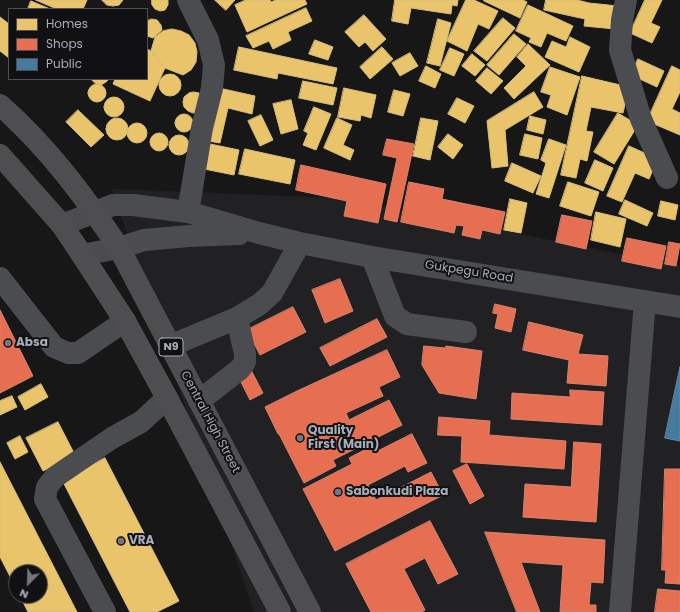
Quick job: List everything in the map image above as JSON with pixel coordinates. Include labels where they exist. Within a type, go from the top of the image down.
[{"type":"highway","name":"Central High Street","points":[[0,105],[52,157],[94,212],[119,248],[310,612]]},
{"type":"highway","name":"N9","points":[[0,155],[62,225],[125,321],[280,612]]},
{"type":"street","points":[[188,0],[208,40],[214,65],[212,88],[202,128],[188,212]]},
{"type":"street","points":[[626,0],[622,20],[620,50],[641,119],[667,178]]},
{"type":"street","name":"Gukpegu Road","points":[[62,225],[113,205],[133,205],[188,212],[259,233],[300,243],[680,307]]},
{"type":"street","name":"Gukpegu Road","points":[[82,255],[119,248],[144,240],[161,237],[259,233]]},
{"type":"street","points":[[170,346],[237,318],[260,304],[272,293],[300,243]]},
{"type":"street","points":[[372,256],[395,316],[407,324],[466,332]]},
{"type":"street","points":[[0,278],[54,347],[68,352],[78,353],[125,321]]},
{"type":"street","points":[[620,612],[645,301]]},
{"type":"street","points":[[199,401],[240,369],[245,362],[245,354],[237,318]]},
{"type":"street","points":[[105,612],[45,499],[47,487],[55,476],[112,438],[141,422],[167,398]]},
{"type":"shaded area","points":[[112,189],[339,198],[680,266],[680,612],[254,612]]},
{"type":"building: Homes","points":[[36,0],[87,0],[83,8],[55,8]]},
{"type":"building: Homes","points":[[102,0],[123,0],[119,5],[113,6],[107,5]]},
{"type":"building: Homes","points":[[152,0],[168,0],[168,5],[165,10],[160,11],[155,9],[152,5]]},
{"type":"building: Homes","points":[[215,0],[235,0],[226,10]]},
{"type":"building: Homes","points":[[246,0],[270,0],[271,2],[276,0],[305,0],[307,4],[247,32],[235,5]]},
{"type":"building: Homes","points":[[395,0],[458,0],[457,6],[452,5],[451,14],[411,8],[408,24],[392,21]]},
{"type":"building: Homes","points":[[466,0],[474,0],[498,11],[489,29],[478,24],[467,51],[447,41]]},
{"type":"building: Homes","points":[[484,0],[523,0],[527,2],[520,18]]},
{"type":"building: Homes","points":[[546,0],[577,0],[589,3],[618,6],[615,29],[584,26],[585,19],[544,10]]},
{"type":"building: Homes","points":[[645,0],[662,0],[651,23],[660,27],[652,43],[630,33]]},
{"type":"building: Homes","points":[[31,1],[48,8],[28,8]]},
{"type":"building: Homes","points":[[528,5],[573,26],[566,41],[547,33],[541,47],[529,42],[531,38],[516,31]]},
{"type":"building: Homes","points":[[306,8],[312,21],[288,32],[291,40],[273,49],[269,41],[253,48],[246,36]]},
{"type":"building: Homes","points":[[364,15],[386,39],[373,51],[365,42],[359,47],[345,32]]},
{"type":"building: Homes","points":[[0,17],[8,23],[8,57],[0,51]]},
{"type":"building: Homes","points":[[503,18],[515,28],[487,61],[474,51]]},
{"type":"building: Homes","points":[[152,19],[157,20],[161,25],[162,30],[153,38],[148,36],[148,21]]},
{"type":"building: Homes","points":[[438,19],[451,23],[440,66],[427,63]]},
{"type":"building: Homes","points":[[172,29],[189,35],[195,43],[197,52],[196,62],[191,70],[183,75],[165,68],[151,51],[155,37],[163,31]]},
{"type":"building: Homes","points":[[514,34],[526,44],[499,75],[487,65]]},
{"type":"building: Homes","points":[[570,37],[590,47],[579,72],[545,57],[552,41],[566,47]]},
{"type":"building: Homes","points":[[315,40],[333,47],[328,60],[309,54]]},
{"type":"building: Homes","points":[[528,44],[550,65],[514,99],[504,88],[526,66],[517,57]]},
{"type":"building: Homes","points":[[239,47],[337,68],[333,84],[278,73],[277,79],[234,70]]},
{"type":"building: Homes","points":[[382,47],[393,59],[370,79],[360,67]]},
{"type":"building: Homes","points":[[450,48],[464,54],[454,76],[440,70]]},
{"type":"building: Homes","points":[[148,50],[165,68],[150,101],[113,84],[115,80],[148,80]]},
{"type":"building: Homes","points":[[410,53],[418,66],[400,76],[392,63]]},
{"type":"building: Homes","points":[[472,54],[485,65],[475,76],[462,66]]},
{"type":"building: Homes","points":[[638,59],[664,71],[657,87],[631,75]]},
{"type":"building: Homes","points":[[426,66],[441,74],[435,88],[419,81]]},
{"type":"building: Homes","points":[[672,66],[680,70],[680,92],[672,109],[680,113],[680,135],[647,121]]},
{"type":"building: Homes","points":[[550,67],[580,77],[567,115],[547,107],[551,95],[541,92]]},
{"type":"building: Homes","points":[[487,68],[503,81],[491,94],[476,81]]},
{"type":"building: Homes","points":[[166,74],[174,74],[181,81],[181,89],[174,96],[166,96],[159,89],[159,81]]},
{"type":"building: Homes","points":[[582,76],[629,87],[623,113],[591,107],[586,131],[593,132],[587,161],[580,159],[576,178],[561,175]]},
{"type":"building: Homes","points":[[92,80],[108,80],[101,85]]},
{"type":"building: Homes","points":[[303,81],[337,88],[333,105],[299,98]]},
{"type":"building: Homes","points":[[97,84],[103,87],[106,93],[103,99],[97,102],[91,99],[88,93],[91,87]]},
{"type":"building: Homes","points":[[219,88],[255,96],[252,114],[228,108],[220,143],[208,141]]},
{"type":"building: Homes","points":[[344,88],[376,95],[371,118],[361,115],[360,121],[338,117]]},
{"type":"building: Homes","points":[[394,90],[410,94],[403,116],[388,112]]},
{"type":"building: Homes","points":[[534,92],[543,107],[505,130],[508,166],[492,168],[487,121]]},
{"type":"building: Homes","points":[[189,93],[199,93],[203,98],[199,112],[193,113],[184,107],[183,102],[184,97]]},
{"type":"building: Homes","points":[[114,97],[121,100],[124,107],[121,114],[114,117],[107,114],[104,107],[107,100]]},
{"type":"building: Homes","points":[[457,98],[474,106],[465,123],[448,114]]},
{"type":"building: Homes","points":[[291,100],[298,129],[281,134],[273,104]]},
{"type":"building: Homes","points":[[314,107],[331,114],[316,150],[303,145],[308,133],[304,131]]},
{"type":"building: Homes","points":[[78,110],[104,135],[91,147],[66,122]]},
{"type":"building: Homes","points":[[618,113],[638,125],[614,164],[594,152]]},
{"type":"building: Homes","points":[[180,114],[188,114],[193,119],[191,130],[188,132],[180,132],[175,127],[175,119]]},
{"type":"building: Homes","points":[[261,115],[273,140],[260,146],[248,121]]},
{"type":"building: Homes","points":[[530,116],[546,120],[543,134],[527,130]]},
{"type":"building: Homes","points":[[117,118],[125,121],[128,129],[125,137],[117,140],[109,137],[106,129],[109,121]]},
{"type":"building: Homes","points":[[337,118],[352,125],[343,145],[354,150],[350,160],[324,148]]},
{"type":"building: Homes","points":[[421,118],[438,121],[430,160],[413,156]]},
{"type":"building: Homes","points":[[137,123],[144,126],[147,133],[144,140],[137,143],[130,140],[127,133],[130,126]]},
{"type":"building: Homes","points":[[159,133],[165,136],[168,142],[165,148],[159,151],[153,148],[150,142],[153,136]]},
{"type":"building: Homes","points":[[448,134],[463,145],[453,159],[438,147]]},
{"type":"building: Homes","points":[[525,134],[542,138],[538,159],[520,155]]},
{"type":"building: Homes","points":[[179,135],[186,138],[189,145],[186,152],[179,155],[172,152],[169,145],[172,138]]},
{"type":"building: Homes","points":[[549,139],[566,145],[549,198],[536,194],[546,163],[541,160]]},
{"type":"building: Homes","points":[[210,144],[239,150],[234,175],[204,169]]},
{"type":"building: Homes","points":[[629,146],[658,159],[649,179],[635,173],[622,202],[607,196]]},
{"type":"building: Homes","points":[[245,149],[295,160],[290,184],[239,174]]},
{"type":"building: Homes","points":[[595,160],[613,168],[603,191],[585,183]]},
{"type":"building: Homes","points":[[512,163],[541,176],[533,193],[505,181]]},
{"type":"building: Homes","points":[[568,182],[599,192],[591,216],[560,206]]},
{"type":"building: Homes","points":[[510,199],[527,203],[521,233],[504,230]]},
{"type":"building: Homes","points":[[625,200],[653,213],[647,226],[619,214]]},
{"type":"building: Homes","points":[[661,201],[678,205],[675,220],[658,216]]},
{"type":"building: Homes","points":[[596,212],[626,219],[620,247],[591,240]]},
{"type":"building: Homes","points":[[41,384],[48,397],[25,410],[18,397]]},
{"type":"building: Homes","points":[[12,396],[17,407],[0,415],[0,401]]},
{"type":"building: Homes","points":[[58,422],[75,455],[43,471],[26,438]]},
{"type":"building: Homes","points":[[20,436],[28,452],[15,459],[7,443]]},
{"type":"building: Homes","name":"VRA","points":[[105,458],[179,601],[157,612],[130,612],[62,480]]},
{"type":"building: Homes","points":[[0,462],[77,612],[28,612],[24,604],[48,604],[48,564],[8,564],[8,572],[0,557]]},
{"type":"building: Shops","points":[[387,139],[414,144],[397,222],[384,219],[397,158],[383,155]]},
{"type":"building: Shops","points":[[301,165],[386,184],[378,223],[344,216],[347,201],[296,190]]},
{"type":"building: Shops","points":[[409,182],[444,189],[442,199],[505,212],[500,234],[482,230],[480,239],[462,235],[464,226],[456,225],[454,233],[401,222]]},
{"type":"building: Shops","points":[[562,215],[592,221],[586,249],[556,242]]},
{"type":"building: Shops","points":[[627,238],[666,246],[661,269],[622,261]]},
{"type":"building: Shops","points":[[669,242],[680,244],[676,266],[665,264]]},
{"type":"building: Shops","points":[[340,279],[353,311],[325,323],[312,290]]},
{"type":"building: Shops","points":[[495,304],[516,309],[511,332],[495,328],[498,314],[493,313]]},
{"type":"building: Shops","points":[[293,307],[306,332],[260,355],[247,330]]},
{"type":"building: Shops","name":"Absa","points":[[0,310],[33,376],[0,393]]},
{"type":"building: Shops","points":[[377,319],[387,337],[330,366],[320,348]]},
{"type":"building: Shops","points":[[529,322],[583,335],[578,354],[608,356],[606,386],[567,383],[569,360],[523,350]]},
{"type":"building: Shops","points":[[424,346],[445,348],[446,346],[482,351],[476,399],[439,393],[422,365]]},
{"type":"building: Shops","points":[[387,350],[400,377],[379,387],[383,396],[346,413],[349,420],[389,400],[402,425],[333,460],[336,466],[304,483],[265,407]]},
{"type":"building: Shops","points":[[251,370],[263,393],[250,400],[238,376]]},
{"type":"building: Shops","points":[[570,390],[604,392],[602,425],[511,419],[512,393],[570,397]]},
{"type":"building: Shops","points":[[439,417],[490,421],[489,435],[566,441],[564,469],[461,462],[462,436],[438,435]]},
{"type":"building: Shops","name":"Sabonkudi Plaza","points":[[412,434],[427,463],[408,472],[405,466],[368,485],[376,500],[431,472],[443,495],[335,551],[303,489],[352,464],[349,458],[376,444],[379,450]]},
{"type":"building: Shops","points":[[574,442],[601,444],[596,522],[523,517],[525,484],[571,487]]},
{"type":"building: Shops","points":[[467,464],[484,496],[470,504],[453,471]]},
{"type":"building: Shops","points":[[665,469],[680,469],[680,584],[665,583],[666,570],[662,570]]},
{"type":"building: Shops","points":[[430,521],[458,574],[438,584],[425,558],[404,569],[425,610],[422,612],[371,612],[346,564]]},
{"type":"building: Shops","points":[[485,532],[605,540],[603,583],[591,582],[589,605],[596,605],[596,612],[560,612],[563,565],[521,562],[540,612],[517,612]]},
{"type":"building: Shops","points":[[658,589],[680,591],[680,612],[655,612]]},
{"type":"building: Public","points":[[680,367],[680,441],[665,438]]},
{"type":"place","name":"Absa","points":[[8,343]]},
{"type":"place","name":"Quality First (Main)","points":[[300,438]]},
{"type":"place","name":"Sabonkudi Plaza","points":[[338,492]]},
{"type":"place","name":"VRA","points":[[121,541]]}]
